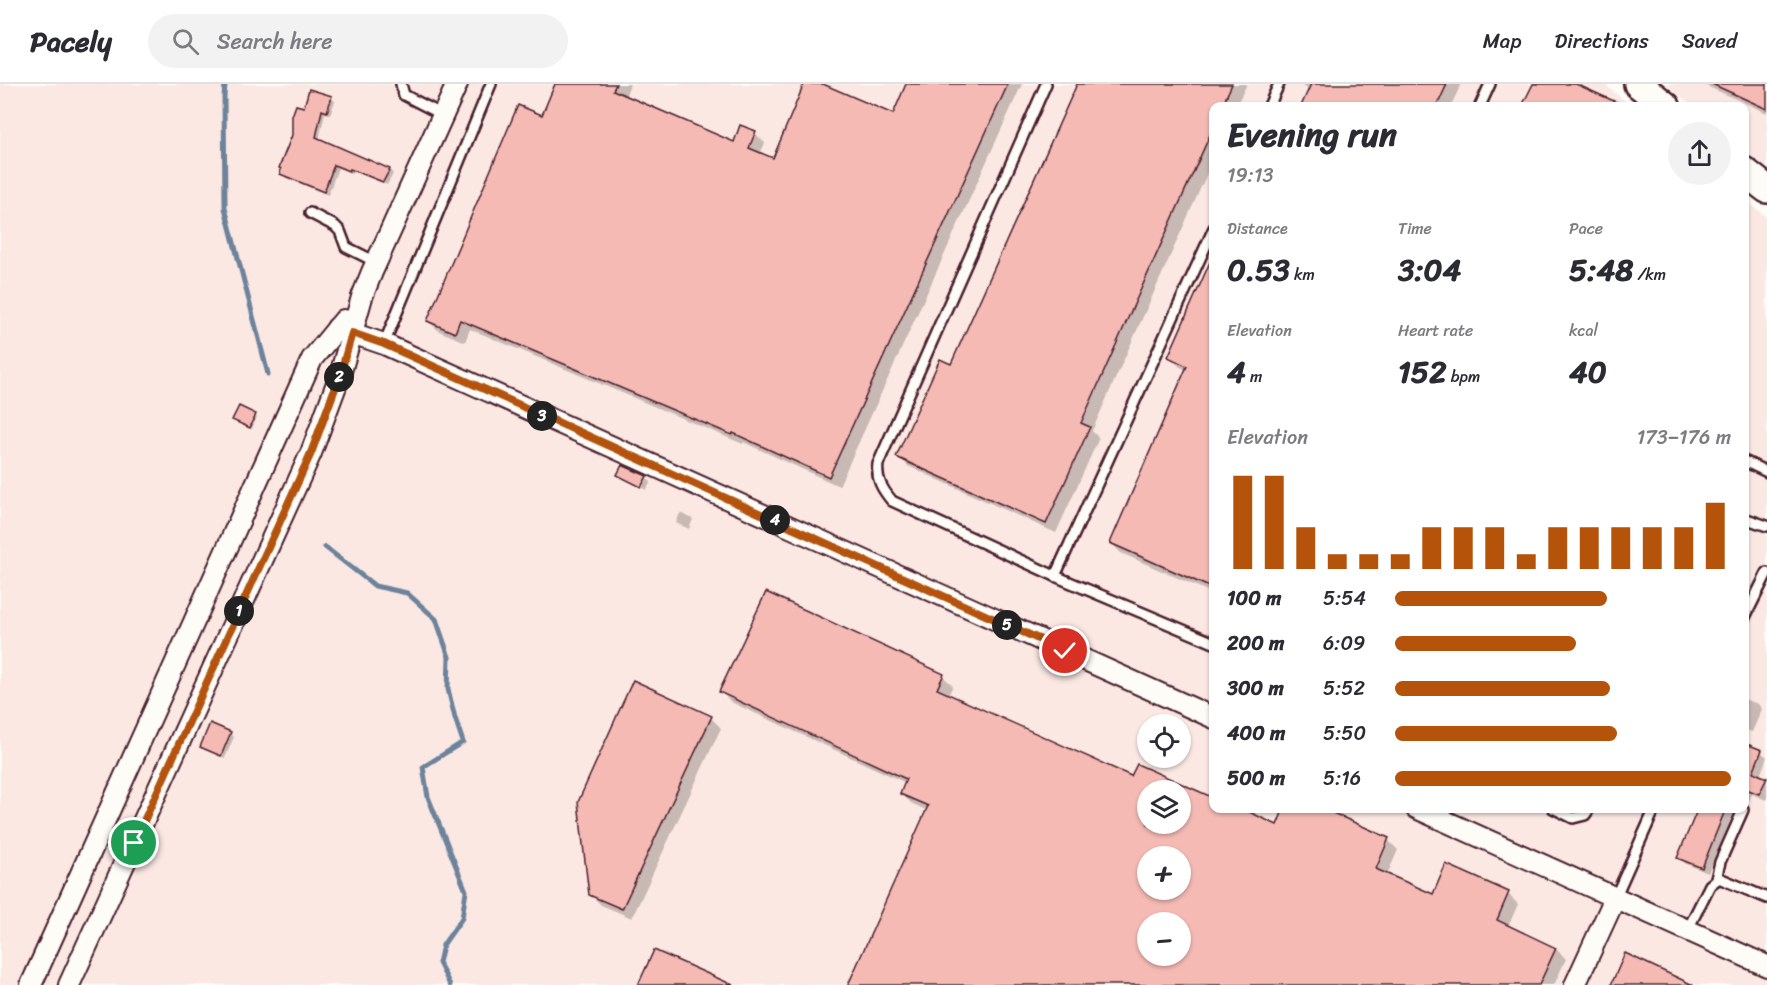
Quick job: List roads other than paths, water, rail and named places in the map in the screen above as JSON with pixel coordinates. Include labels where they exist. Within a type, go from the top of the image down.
[{"type":"street","points":[[31,985],[312,359],[344,330],[362,297],[457,84]]},
{"type":"street","points":[[1638,84],[1661,102]]},
{"type":"street","points":[[1749,175],[1767,189]]},
{"type":"street","points":[[344,330],[384,344],[1209,713]]},
{"type":"street","points":[[69,985],[311,453],[340,375],[344,330]]},
{"type":"street","points":[[1427,813],[1767,966]]},
{"type":"street","points":[[1575,985],[1615,898]]},
{"type":"lane","points":[[401,84],[405,95],[443,115]]},
{"type":"lane","points":[[405,95],[409,84]]},
{"type":"lane","points":[[384,344],[491,84]]},
{"type":"lane","points":[[1046,84],[878,464],[880,484],[892,501],[1055,576],[1209,641]]},
{"type":"lane","points":[[1271,102],[1279,84]]},
{"type":"lane","points":[[1482,102],[1490,84]]},
{"type":"lane","points":[[310,213],[335,226],[340,231],[346,247],[376,262]]},
{"type":"lane","points":[[1055,576],[1209,239]]},
{"type":"lane","points":[[1749,463],[1767,472]]},
{"type":"lane","points":[[1749,520],[1767,526]]},
{"type":"lane","points":[[1749,609],[1767,573]]},
{"type":"lane","points":[[1563,813],[1573,818],[1586,813]]},
{"type":"lane","points":[[1615,898],[1652,813]]},
{"type":"lane","points":[[1687,931],[1710,885],[1716,879],[1720,862],[1742,813]]},
{"type":"lane","points":[[1716,879],[1719,878],[1767,898]]},
{"type":"waterway","points":[[225,84],[225,208],[268,374]]},
{"type":"waterway","points":[[325,547],[375,586],[407,593],[436,619],[449,657],[448,689],[463,742],[423,767],[428,797],[466,891],[462,918],[443,945],[439,963],[450,985]]}]
